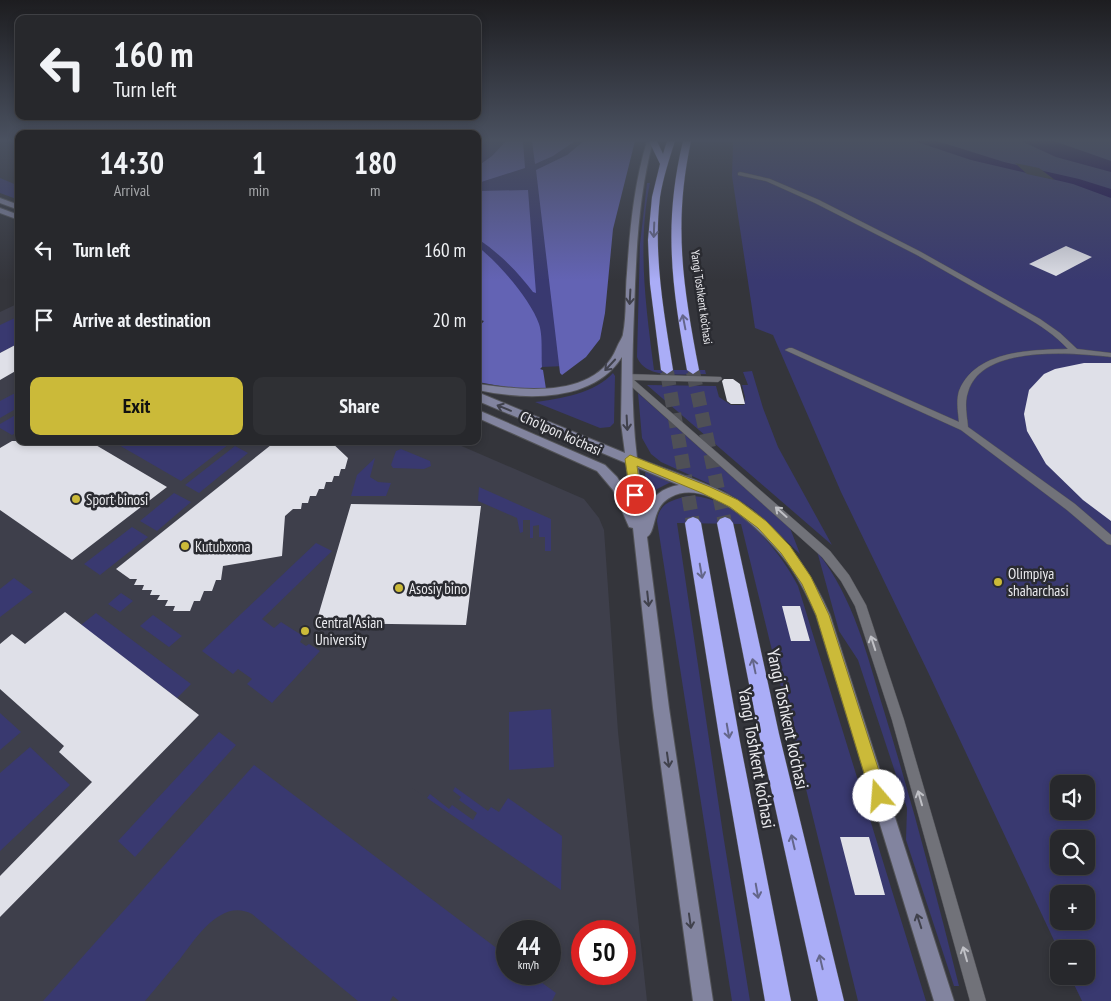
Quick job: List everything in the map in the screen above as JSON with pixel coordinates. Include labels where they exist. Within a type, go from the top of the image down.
[{"type":"highway","points":[[658,188],[656,197],[654,253],[657,298],[667,370]]},
{"type":"highway","name":"Yangi Toshkent ko‘chasi","points":[[677,188],[674,233],[680,297],[693,370]]},
{"type":"highway","name":"Yangi Toshkent ko‘chasi","points":[[693,523],[730,742],[778,1001]]},
{"type":"highway","name":"Yangi Toshkent ko'chasi","points":[[725,523],[769,734],[831,1001]]},
{"type":"main road","points":[[640,188],[635,221],[629,321],[626,377],[627,423],[661,708],[703,1001]]},
{"type":"main road","points":[[0,200],[15,206]]},
{"type":"main road","points":[[0,210],[15,216]]},
{"type":"main road","points":[[481,388],[495,391],[530,393],[565,390],[583,384],[600,375],[613,363],[626,338],[629,321]]},
{"type":"main road","name":"Cho'lpon ko'chasi","points":[[481,398],[706,490],[744,510],[770,532],[794,560],[818,603],[944,1001]]},
{"type":"main road","name":"Cho'lpon ko'chasi","points":[[481,415],[601,468],[621,492],[643,550]]},
{"type":"main road","points":[[643,550],[647,517],[657,500],[666,493],[678,489],[706,490]]},
{"type":"lane","points":[[788,188],[929,258],[1030,317],[1065,340],[1075,351]]},
{"type":"lane","points":[[789,350],[964,428],[1071,506],[1111,541]]},
{"type":"lane","points":[[964,428],[962,408],[964,389],[974,376],[987,365],[1024,353],[1075,351],[1111,355]]},
{"type":"lane","points":[[626,377],[718,378]]},
{"type":"lane","points":[[626,377],[826,554],[853,591],[860,605],[898,720],[978,1001]]},
{"type":"shaded area","points":[[0,188],[15,188],[15,199],[0,193]]},
{"type":"shaded area","points":[[481,188],[617,188],[566,366],[541,367],[540,370],[481,337],[481,332],[494,320],[481,315]]},
{"type":"shaded area","points":[[538,188],[623,188],[613,229],[605,313],[600,339],[586,357],[562,375],[560,373]]},
{"type":"shaded area","points":[[646,188],[649,188],[643,253],[648,323],[654,370],[705,370],[706,374],[678,375],[658,373],[642,365],[637,357],[640,244]]},
{"type":"shaded area","name":"Olimpiya shaharchasi","points":[[734,188],[1111,188],[1111,1001],[1082,1001],[1074,985],[1095,985],[1095,940],[1054,940],[841,492],[773,335],[755,328]]},
{"type":"shaded area","points":[[1083,188],[1111,189],[1111,198]]},
{"type":"shaded area","points":[[528,190],[536,293],[533,292],[515,270],[481,241],[481,191]]},
{"type":"shaded area","points":[[481,250],[513,282],[535,314],[541,334],[542,367],[540,369],[543,370],[546,389],[511,388],[481,383],[481,324],[484,321],[481,320]]},
{"type":"shaded area","name":"Central Asian University","points":[[15,305],[15,445],[459,445],[584,499],[599,518],[604,530],[618,732],[647,1001],[0,1001],[0,312]]},
{"type":"shaded area","points":[[15,318],[15,345],[0,353],[0,325]]},
{"type":"shaded area","points":[[752,371],[763,408],[778,447],[832,545],[647,385],[716,386],[719,397],[731,405],[744,405],[745,397],[742,385],[748,385],[743,372]]},
{"type":"shaded area","points":[[613,373],[615,376],[614,423],[610,427],[600,428],[535,402],[577,394],[597,386]]},
{"type":"shaded area","points":[[15,393],[15,409],[0,418],[0,401]]},
{"type":"shaded area","points":[[638,393],[790,528],[800,554],[753,509],[723,490],[661,462],[651,454],[642,438]]},
{"type":"shaded area","points":[[15,415],[15,433],[12,435],[0,428],[0,424]]},
{"type":"shaded area","points":[[119,445],[228,445],[181,481]]},
{"type":"shaded area","points":[[235,446],[248,453],[199,493],[185,485]]},
{"type":"shaded area","points":[[401,449],[430,461],[431,466],[424,469],[393,468],[391,465],[396,451]]},
{"type":"shaded area","points":[[375,458],[370,477],[378,482],[391,483],[386,496],[351,496],[357,475]]},
{"type":"shaded area","points":[[645,471],[671,482],[657,489],[647,499]]},
{"type":"shaded area","points":[[479,487],[551,519],[551,551],[545,551],[545,537],[539,537],[539,525],[533,526],[533,538],[530,538],[530,520],[523,520],[523,532],[520,533],[517,518],[478,501]]},
{"type":"shaded area","points":[[174,493],[191,502],[157,531],[140,521]]},
{"type":"shaded area","points":[[688,496],[705,498],[722,504],[753,526],[779,556],[798,586],[926,1001],[858,1001],[741,524],[677,523],[750,1001],[732,1001],[657,521],[663,506]]},
{"type":"shaded area","points":[[132,527],[148,537],[100,575],[84,564]]},
{"type":"shaded area","points":[[316,543],[332,551],[262,619],[274,628],[281,622],[303,636],[300,642],[306,646],[309,644],[320,651],[272,703],[247,684],[252,679],[238,669],[233,674],[202,651]]},
{"type":"shaded area","points":[[817,551],[841,589],[865,648],[914,813],[959,986],[954,986],[906,840],[907,808],[858,660],[839,631]]},
{"type":"shaded area","points":[[14,578],[33,592],[0,617],[0,589]]},
{"type":"shaded area","points":[[121,593],[133,601],[120,612],[108,604]]},
{"type":"shaded area","points":[[96,613],[191,684],[177,698],[81,625]]},
{"type":"shaded area","points":[[153,615],[182,636],[169,647],[140,626]]},
{"type":"shaded area","points":[[551,709],[554,767],[509,770],[509,712]]},
{"type":"shaded area","points":[[0,713],[21,732],[0,750]]},
{"type":"shaded area","points":[[219,732],[236,745],[135,857],[118,841]]},
{"type":"shaded area","points":[[30,747],[70,785],[0,851],[0,773]]},
{"type":"shaded area","points":[[254,765],[496,948],[496,985],[545,985],[556,993],[552,1001],[399,1001],[393,996],[390,1001],[358,1001],[252,914],[241,910],[230,911],[210,923],[145,1001],[43,1001]]},
{"type":"shaded area","points":[[455,787],[488,811],[491,807],[499,812],[508,798],[562,836],[561,890],[427,798],[430,794],[449,809],[452,805],[473,820],[477,813],[459,800],[461,797],[453,791]]},
{"type":"building","points":[[1066,246],[1092,257],[1056,276],[1029,264]]},
{"type":"building","points":[[15,345],[15,371],[0,380],[0,353]]},
{"type":"building","points":[[1084,363],[1111,363],[1111,521],[1083,500],[1046,464],[1027,431],[1024,414],[1029,390],[1044,374],[1055,369]]},
{"type":"building","points":[[724,379],[733,379],[740,384],[745,404],[731,404],[727,401],[722,381]]},
{"type":"building","name":"Sport binosi","points":[[12,441],[15,441],[15,445],[96,445],[167,487],[72,560],[0,510],[0,448]]},
{"type":"building","name":"Kutubxona","points":[[271,445],[334,445],[348,458],[345,469],[341,469],[339,476],[334,476],[332,482],[326,482],[324,489],[319,489],[316,496],[310,496],[308,503],[302,503],[301,509],[293,509],[285,516],[282,556],[223,566],[221,580],[216,580],[212,591],[204,591],[200,601],[194,601],[190,611],[173,611],[175,606],[165,606],[168,600],[157,600],[160,595],[150,595],[152,590],[142,590],[144,585],[134,585],[137,579],[130,579],[116,569]]},
{"type":"building","name":"Asosiy bino","points":[[351,504],[481,506],[466,625],[316,623]]},
{"type":"building","points":[[782,606],[800,606],[810,641],[791,641]]},
{"type":"building","points":[[65,612],[199,715],[0,917],[0,876],[92,782],[59,752],[64,746],[0,689],[0,644],[12,634],[25,644]]},
{"type":"building","points":[[840,837],[869,837],[885,895],[855,895]]},
{"type":"tunnel","points":[[667,372],[693,523]]},
{"type":"tunnel","points":[[693,372],[725,523]]},
{"type":"place","name":"Sport binosi","points":[[76,499]]},
{"type":"place","name":"Kutubxona","points":[[185,546]]},
{"type":"place","name":"Olimpiya shaharchasi","points":[[998,582]]},
{"type":"place","name":"Asosiy bino","points":[[399,588]]},
{"type":"place","name":"Central Asian University","points":[[305,631]]},
{"type":"route","points":[[635,495],[630,459],[713,493],[734,504],[770,532],[786,550],[807,581],[823,615],[879,796]]}]
